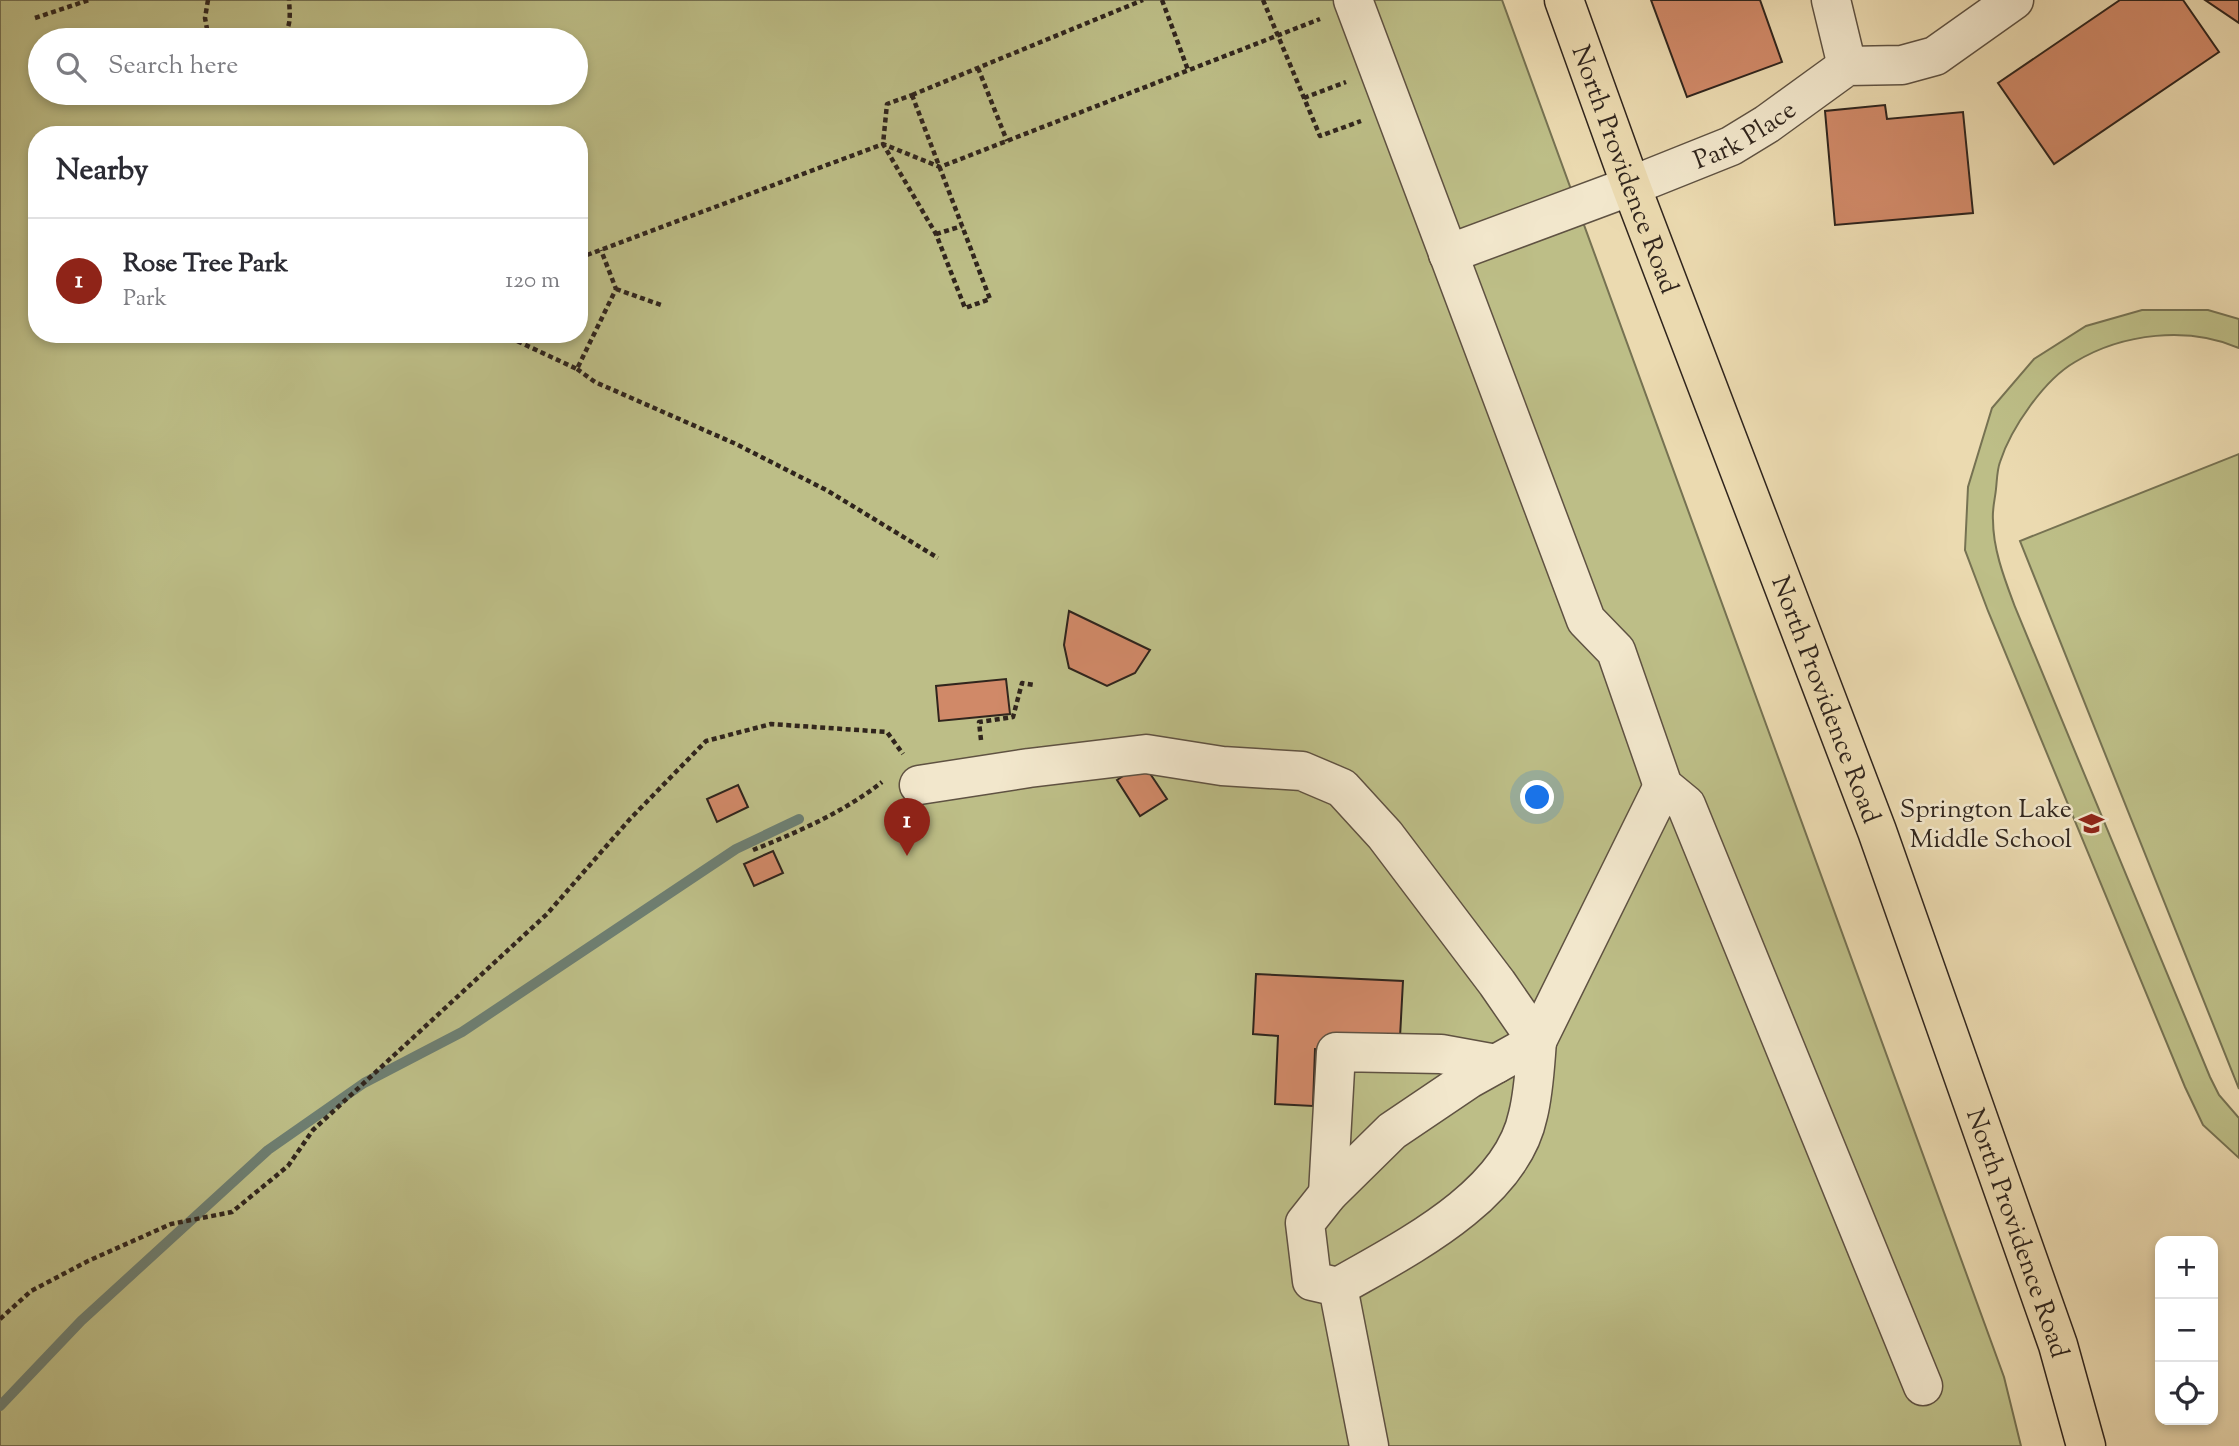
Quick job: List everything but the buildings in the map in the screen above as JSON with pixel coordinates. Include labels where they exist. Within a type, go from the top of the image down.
[{"type":"main road","name":"North Providence Road","points":[[1564,0],[1877,831],[2058,1345],[2086,1446]]},
{"type":"street","points":[[1831,0],[1847,66],[1902,65],[1935,56],[2014,0]]},
{"type":"street","points":[[1341,8],[1448,254],[1586,620],[1616,651],[1663,786],[1686,805],[1923,1386]]},
{"type":"street","name":"Park Place","points":[[1448,254],[1731,146],[1767,124],[1847,66]]},
{"type":"street","points":[[914,773],[988,775],[1146,754],[1222,766],[1302,771],[1342,788],[1385,835],[1538,1041]]},
{"type":"street","points":[[1538,1041],[1496,1064],[1392,1131],[1328,1194],[1305,1223],[1312,1281],[1338,1287],[1415,1244],[1469,1205],[1513,1156],[1528,1117],[1538,1041],[1663,786]]},
{"type":"street","points":[[1328,1194],[1336,1052],[1441,1054],[1496,1064]]},
{"type":"street","points":[[1338,1287],[1370,1446]]},
{"type":"path","points":[[35,18],[89,0]]},
{"type":"path","points":[[207,28],[205,18],[208,0]]},
{"type":"path","points":[[288,28],[289,0]]},
{"type":"path","points":[[912,95],[990,299],[965,308],[936,234],[883,144],[887,104],[1143,0]]},
{"type":"path","points":[[1161,0],[1188,70]]},
{"type":"path","points":[[1263,0],[1320,136],[1371,117]]},
{"type":"path","points":[[588,255],[883,144],[940,167],[1341,8]]},
{"type":"path","points":[[978,68],[1007,141]]},
{"type":"path","points":[[1304,98],[1356,78]]},
{"type":"path","points":[[936,234],[962,226]]},
{"type":"path","points":[[577,369],[616,289],[601,250]]},
{"type":"path","points":[[616,289],[664,306]]},
{"type":"path","points":[[521,343],[577,369],[595,382],[736,444],[828,491],[939,558]]},
{"type":"path","points":[[988,775],[979,722],[1013,717],[1022,683],[1034,685]]},
{"type":"path","points":[[0,1319],[31,1291],[88,1261],[171,1224],[232,1212],[288,1166],[313,1130],[547,914],[630,819],[706,741],[771,724],[887,732],[914,773],[865,795],[800,831],[753,850]]},
{"type":"green space","points":[[0,0],[1502,0],[2004,1377],[2021,1446],[0,1446]]},
{"type":"green space","points":[[2142,310],[2208,310],[2239,319],[2239,348],[2199,337],[2156,336],[2114,344],[2063,370],[2030,406],[2005,449],[1998,472],[1993,512],[1995,542],[2015,607],[2210,1077],[2219,1095],[2239,1118],[2239,1158],[2203,1125],[2185,1087],[1965,550],[1968,487],[1992,408],[2034,359],[2086,326]]},
{"type":"green space","points":[[2239,454],[2239,1089],[2020,541]]},
{"type":"waterway","points":[[0,1406],[81,1321],[268,1150],[364,1083],[462,1032],[736,849],[799,819]]},
{"type":"place","name":"Springton Lake Middle School","points":[[2092,823]]},
{"type":"place","name":"Rose Tree Park","points":[[907,856]]}]
